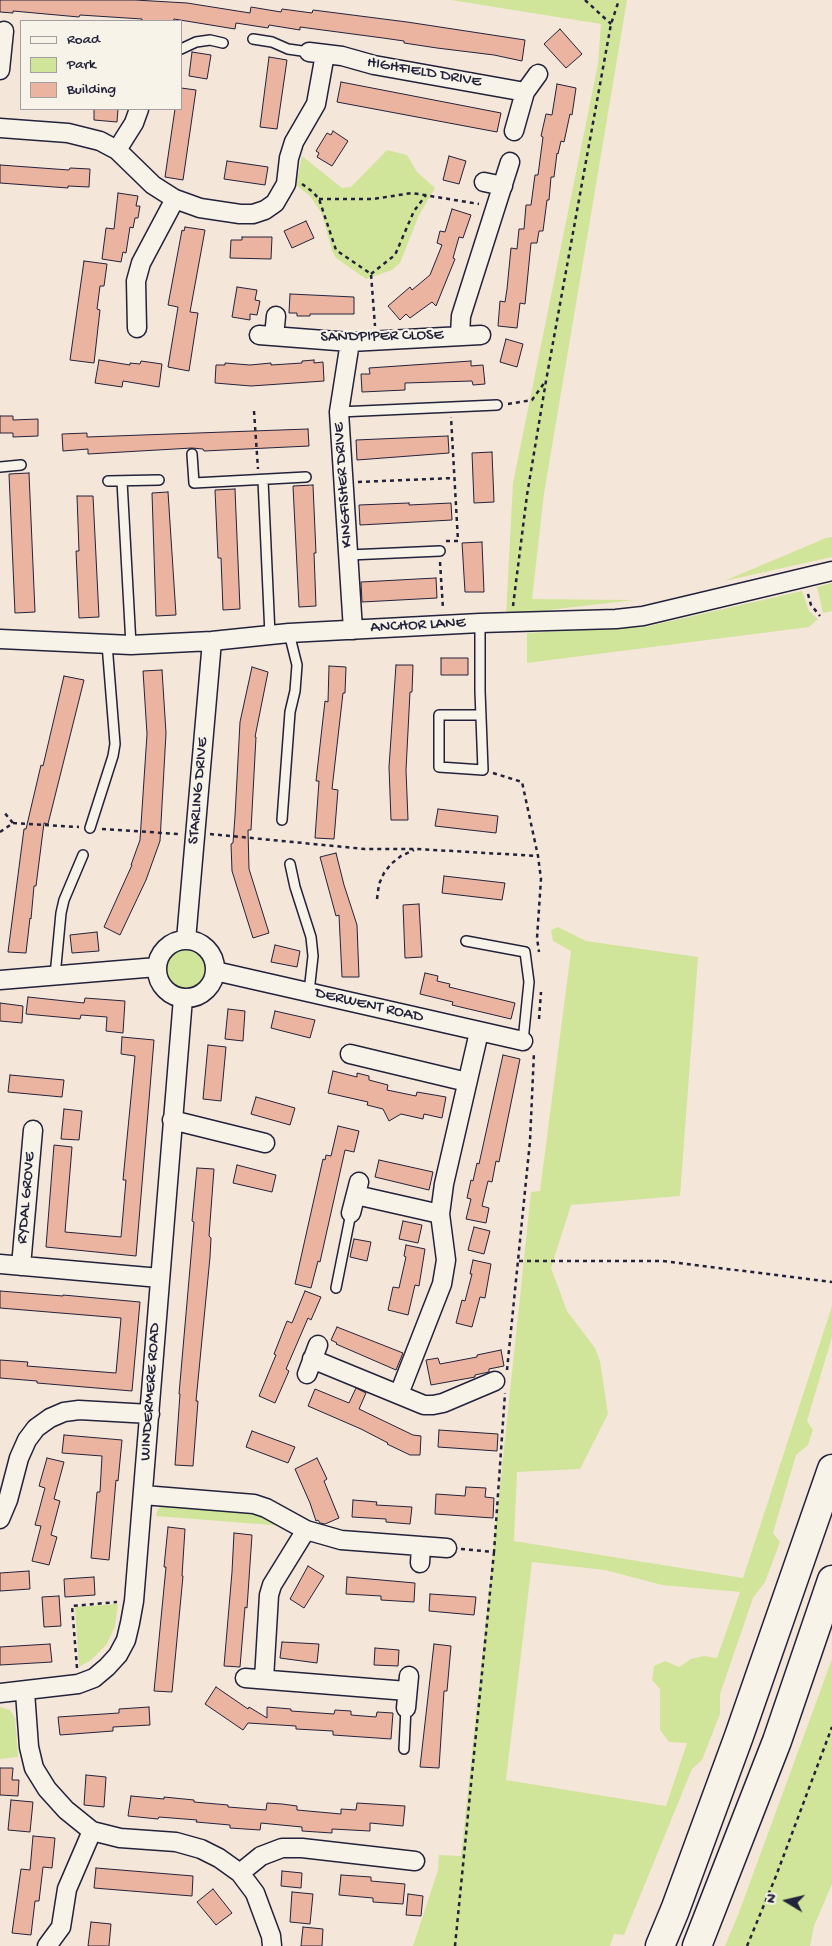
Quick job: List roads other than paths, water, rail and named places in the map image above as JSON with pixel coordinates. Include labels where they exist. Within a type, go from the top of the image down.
[{"type":"highway","points":[[660,1946],[740,1736],[832,1469]]},
{"type":"highway","points":[[697,1946],[777,1741],[832,1580]]},
{"type":"street","points":[[0,70],[8,32]]},
{"type":"street","points":[[0,128],[68,133],[100,141],[117,150],[152,186],[175,199],[200,208],[253,214],[275,203],[286,184],[294,142],[316,104],[317,53]]},
{"type":"street","name":"HIGHFIELD DRIVE","points":[[317,53],[342,56],[374,65],[525,92]]},
{"type":"street","points":[[514,131],[525,92],[538,74]]},
{"type":"street","points":[[117,150],[134,123],[138,110]]},
{"type":"street","name":"SANDPIPER CLOSE","points":[[460,335],[461,316],[497,208],[510,162]]},
{"type":"street","points":[[484,182],[502,186]]},
{"type":"street","points":[[136,331],[136,281],[141,264],[175,199]]},
{"type":"street","name":"SANDPIPER CLOSE","points":[[276,316],[267,336],[350,342],[481,335]]},
{"type":"street","name":"KINGFISHER DRIVE","points":[[350,342],[339,412],[353,630]]},
{"type":"street","name":"ANCHOR LANE","points":[[0,639],[131,644],[212,641],[270,634],[480,623],[616,619],[643,616],[832,571]]},
{"type":"street","name":"STARLING DRIVE","points":[[186,940],[212,641]]},
{"type":"street","points":[[186,940],[204,946],[214,962],[215,971],[213,980],[201,994],[192,998],[183,998],[174,996],[166,991],[157,976],[157,967],[163,951],[177,941],[186,940]]},
{"type":"street","points":[[0,980],[157,967]]},
{"type":"street","name":"DERWENT ROAD","points":[[215,971],[523,1041]]},
{"type":"street","name":"WINDERMERE ROAD","points":[[0,1693],[25,1692],[78,1684],[94,1678],[118,1655],[126,1640],[134,1600],[183,998]]},
{"type":"street","points":[[399,1394],[442,1284],[446,1260],[440,1214],[444,1184],[479,1032]]},
{"type":"street","points":[[350,1054],[419,1064],[467,1082]]},
{"type":"street","points":[[172,1120],[265,1143]]},
{"type":"street","name":"RYDAL GROVE","points":[[21,1266],[33,1130]]},
{"type":"street","points":[[351,1213],[357,1188],[440,1214]]},
{"type":"street","points":[[0,1264],[160,1278]]},
{"type":"street","points":[[312,1359],[424,1404],[433,1405],[476,1396],[502,1382]]},
{"type":"street","points":[[0,1519],[8,1500],[19,1458],[27,1440],[36,1428],[50,1418],[64,1412],[79,1410],[150,1414]]},
{"type":"street","points":[[143,1494],[254,1504],[266,1508],[306,1530],[341,1540],[420,1555],[447,1548]]},
{"type":"street","points":[[264,1679],[269,1595],[276,1577],[306,1530]]},
{"type":"street","points":[[245,1678],[407,1692]]},
{"type":"street","points":[[25,1692],[29,1747],[34,1768],[47,1789],[66,1810],[92,1831],[120,1838],[176,1842],[201,1849],[220,1858],[240,1873],[255,1893],[271,1936],[272,1946]]},
{"type":"street","points":[[47,1946],[61,1927],[67,1889],[92,1831]]},
{"type":"street","points":[[240,1873],[261,1856],[282,1848],[405,1856]]},
{"type":"lane","points":[[253,39],[272,42],[288,49],[317,53]]},
{"type":"lane","points":[[182,49],[196,42],[210,40],[222,43]]},
{"type":"lane","points":[[339,412],[497,405]]},
{"type":"lane","points":[[192,454],[194,483],[306,477]]},
{"type":"lane","points":[[0,466],[21,466]]},
{"type":"lane","points":[[108,481],[159,480]]},
{"type":"lane","points":[[261,480],[270,634]]},
{"type":"lane","points":[[122,481],[131,644]]},
{"type":"lane","points":[[349,555],[440,551]]},
{"type":"lane","points":[[480,623],[480,716],[483,770],[439,767],[440,715],[480,716]]},
{"type":"lane","points":[[282,820],[290,712],[295,690],[297,665],[289,633]]},
{"type":"lane","points":[[90,828],[113,756],[115,744],[107,644]]},
{"type":"lane","points":[[55,976],[61,912],[64,900],[83,855]]},
{"type":"lane","points":[[290,864],[294,887],[311,937],[313,956],[309,992]]},
{"type":"lane","points":[[466,942],[525,952],[529,982],[523,1041]]},
{"type":"lane","points":[[336,1288],[351,1213]]},
{"type":"lane","points":[[404,1749],[407,1692]]}]
